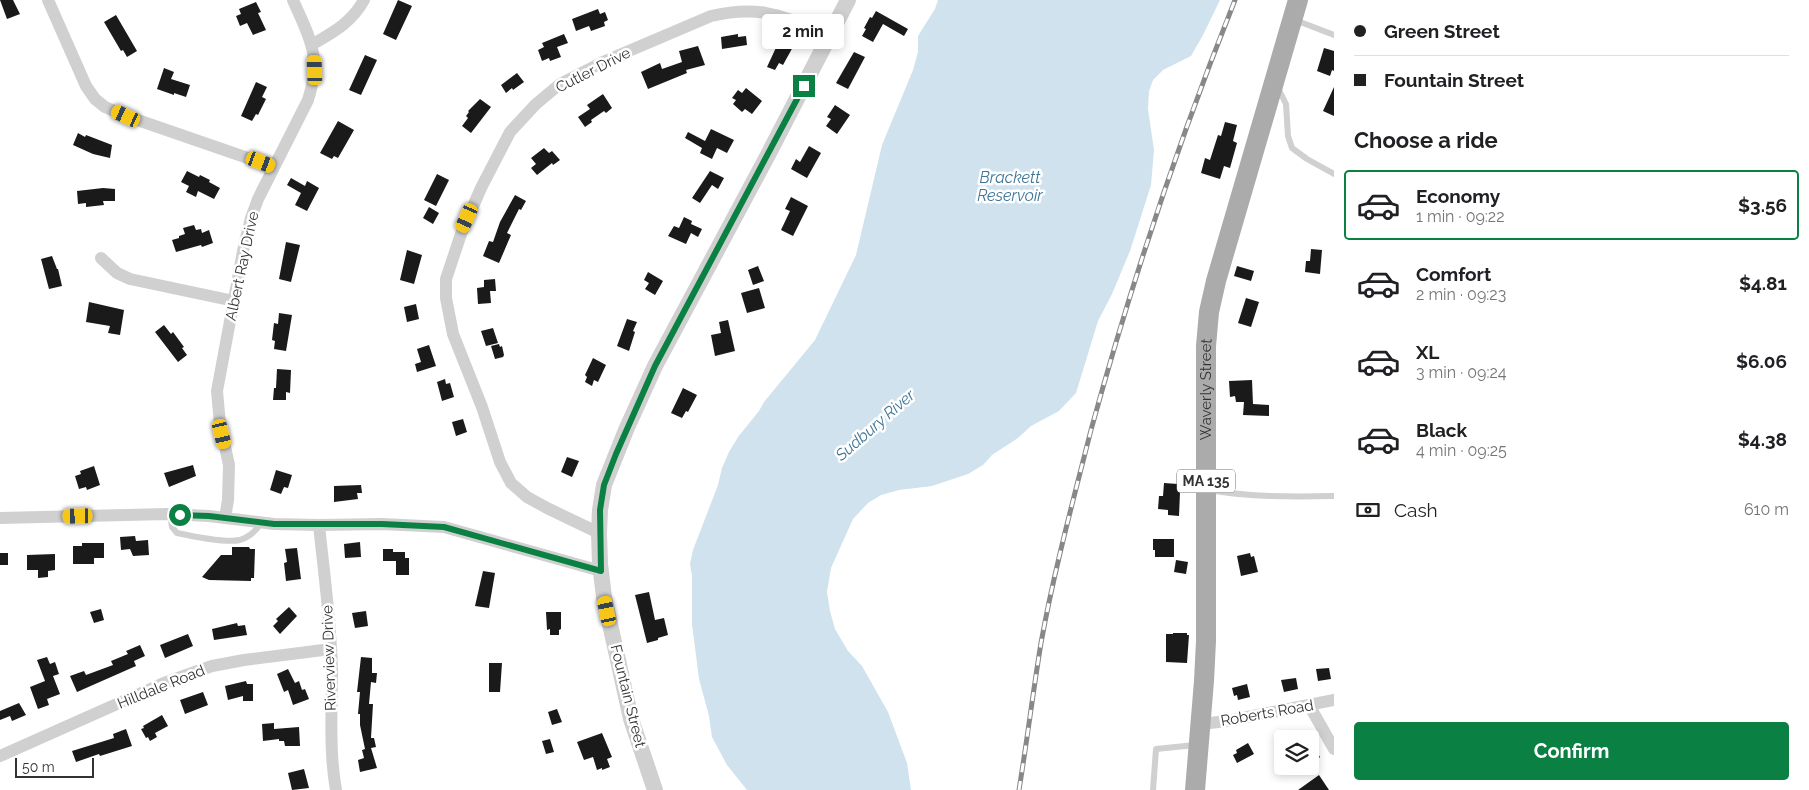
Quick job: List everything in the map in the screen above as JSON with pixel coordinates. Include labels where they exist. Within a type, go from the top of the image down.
[{"type":"main road","name":"Waverly Street","points":[[1195,790],[1206,641],[1206,346],[1209,312],[1230,228],[1295,10]]},
{"type":"street","points":[[48,0],[86,86],[95,99],[105,107],[126,116],[274,166]]},
{"type":"street","name":"Albert Ray Drive","points":[[225,518],[229,492],[229,465],[220,424],[217,392],[234,301],[251,218],[274,166],[308,100],[315,70],[313,44],[293,0]]},
{"type":"street","points":[[313,44],[347,23],[358,11],[364,0]]},
{"type":"street","name":"Fountain Street","points":[[655,790],[631,719],[604,597],[599,533],[604,485],[655,366],[848,0]]},
{"type":"street","name":"Cutler Drive","points":[[599,533],[527,497],[511,483],[500,462],[482,407],[453,334],[446,298],[446,279],[460,234],[481,188],[510,132],[536,104],[560,84],[603,62],[711,16],[729,12],[760,11],[781,16],[830,35]]},
{"type":"street","points":[[101,258],[117,272],[130,279],[234,301]]},
{"type":"street","points":[[0,518],[170,514],[261,523],[319,525],[382,524],[444,527],[601,571]]},
{"type":"street","name":"Riverview Drive","points":[[319,525],[330,624],[331,753],[336,790]]},
{"type":"street","name":"Hilldale Road","points":[[0,756],[164,683],[212,666],[331,649]]},
{"type":"street","name":"Roberts Road","points":[[1201,724],[1227,721],[1334,700]]},
{"type":"street","points":[[1308,706],[1334,749]]},
{"type":"lane","points":[[1295,10],[1334,35]]},
{"type":"lane","points":[[1274,81],[1282,93],[1286,104],[1288,136],[1292,148],[1334,174]]},
{"type":"lane","points":[[1206,490],[1269,497],[1334,496]]},
{"type":"lane","points":[[170,514],[172,527],[177,533],[212,539],[240,540],[256,532],[261,523]]},
{"type":"lane","points":[[1153,790],[1156,749],[1199,745]]},
{"type":"water","name":"Brackett Reservoir","points":[[938,0],[1220,0],[1191,56],[1163,70],[1153,80],[1149,91],[1148,109],[1154,150],[1151,185],[1130,251],[1112,294],[1098,321],[1076,393],[1059,411],[1031,426],[1018,438],[992,455],[983,465],[968,474],[932,486],[899,490],[881,495],[868,503],[853,519],[831,568],[827,592],[835,629],[848,651],[862,666],[888,712],[907,763],[911,790],[747,790],[727,765],[712,737],[709,716],[699,679],[692,624],[692,576],[690,564],[693,550],[729,452],[764,402],[815,340],[856,255],[882,145],[913,70],[918,52],[918,36],[935,9]]},
{"type":"building","points":[[0,0],[13,0],[20,14],[7,19]]},
{"type":"building","points":[[398,0],[412,6],[396,40],[383,34]]},
{"type":"building","points":[[256,2],[261,12],[258,13],[266,30],[253,35],[247,23],[240,26],[236,16],[241,14],[239,9]]},
{"type":"building","points":[[598,9],[600,14],[605,12],[608,20],[604,22],[605,26],[591,31],[589,26],[576,31],[572,19]]},
{"type":"building","points":[[876,11],[908,29],[904,36],[883,24],[873,42],[862,36],[870,17],[872,18]]},
{"type":"building","points":[[116,15],[137,51],[127,57],[123,50],[121,51],[104,22]]},
{"type":"building","points":[[564,34],[568,43],[557,47],[561,57],[550,61],[549,58],[542,61],[538,50],[544,47],[542,43]]},
{"type":"building","points":[[738,34],[738,37],[746,36],[747,45],[722,49],[721,37]]},
{"type":"building","points":[[780,39],[794,45],[783,65],[779,63],[775,70],[767,67]]},
{"type":"building","points":[[698,46],[705,65],[686,70],[687,73],[648,89],[641,72],[660,63],[662,69],[682,62],[679,51]]},
{"type":"building","points":[[1324,48],[1334,51],[1334,71],[1332,70],[1330,76],[1317,71]]},
{"type":"building","points":[[854,52],[865,57],[848,89],[836,83]]},
{"type":"building","points":[[365,55],[377,60],[361,95],[349,90]]},
{"type":"building","points":[[164,68],[174,72],[171,79],[190,85],[186,97],[157,89]]},
{"type":"building","points":[[517,73],[524,82],[506,93],[501,85]]},
{"type":"building","points":[[256,82],[267,87],[262,97],[266,99],[258,115],[256,114],[252,121],[241,116]]},
{"type":"building","points":[[1334,87],[1334,116],[1323,111]]},
{"type":"building","points":[[746,88],[762,101],[752,114],[745,109],[742,112],[733,104],[736,100],[732,98],[738,90],[742,93]]},
{"type":"building","points":[[603,94],[612,108],[591,120],[592,122],[585,127],[578,117],[590,109],[587,105]]},
{"type":"building","points":[[480,99],[491,107],[471,133],[462,126],[468,118],[466,116],[468,111]]},
{"type":"building","points":[[835,105],[850,115],[837,134],[826,126],[831,119],[827,117]]},
{"type":"building","points":[[338,121],[354,130],[338,158],[334,156],[332,159],[320,153]]},
{"type":"building","points":[[1225,122],[1237,125],[1233,141],[1237,143],[1230,168],[1224,166],[1220,179],[1201,173],[1205,158],[1210,160],[1218,135],[1221,136]]},
{"type":"building","points":[[711,129],[734,140],[727,153],[717,148],[712,159],[700,153],[702,148],[685,138],[688,132],[705,141]]},
{"type":"building","points":[[78,133],[112,145],[110,158],[93,154],[73,145]]},
{"type":"building","points":[[809,146],[821,153],[807,178],[791,169],[796,159],[800,162]]},
{"type":"building","points":[[544,148],[549,153],[552,151],[560,160],[553,165],[552,163],[537,175],[531,168],[536,164],[531,158]]},
{"type":"building","points":[[187,171],[210,180],[209,182],[220,188],[214,199],[198,191],[196,197],[186,192],[189,186],[181,182]]},
{"type":"building","points":[[710,171],[724,178],[718,189],[712,185],[700,203],[692,198]]},
{"type":"building","points":[[437,174],[449,180],[436,206],[424,200]]},
{"type":"building","points":[[291,178],[305,186],[307,181],[319,188],[307,211],[295,205],[301,193],[287,185]]},
{"type":"building","points":[[103,188],[115,189],[115,201],[103,201],[104,205],[86,207],[86,203],[78,204],[77,191]]},
{"type":"building","points":[[515,195],[526,201],[521,210],[519,209],[507,233],[511,235],[499,263],[483,256],[489,241],[493,242],[500,222]]},
{"type":"building","points":[[791,197],[808,206],[793,236],[781,230],[790,211],[785,209]]},
{"type":"building","points":[[429,207],[439,213],[433,224],[423,218]]},
{"type":"building","points":[[684,217],[692,221],[691,224],[702,229],[698,237],[691,233],[686,244],[668,236],[674,226],[679,228]]},
{"type":"building","points":[[194,225],[196,230],[201,229],[202,233],[209,230],[213,243],[176,252],[172,240],[185,234],[183,228]]},
{"type":"building","points":[[286,242],[300,245],[291,282],[279,279]]},
{"type":"building","points":[[1311,249],[1322,250],[1320,274],[1305,272],[1306,261],[1310,261]]},
{"type":"building","points":[[407,250],[422,255],[414,284],[400,280]]},
{"type":"building","points":[[52,256],[58,269],[62,286],[49,289],[41,259]]},
{"type":"building","points":[[758,266],[764,281],[753,285],[748,270]]},
{"type":"building","points":[[1237,266],[1254,271],[1251,281],[1234,276]]},
{"type":"building","points":[[648,272],[663,281],[655,295],[645,289],[649,283],[644,280]]},
{"type":"building","points":[[495,279],[496,291],[490,291],[491,303],[478,304],[477,288],[484,287],[484,280]]},
{"type":"building","points":[[759,288],[765,308],[747,313],[741,293]]},
{"type":"building","points":[[1246,298],[1259,302],[1251,327],[1238,323]]},
{"type":"building","points":[[89,302],[124,310],[120,335],[108,333],[110,326],[86,322]]},
{"type":"building","points":[[416,304],[419,319],[407,322],[404,307]]},
{"type":"building","points":[[279,313],[292,315],[286,351],[274,349],[275,341],[272,340],[274,323],[278,324]]},
{"type":"building","points":[[627,319],[637,322],[629,351],[617,346]]},
{"type":"building","points":[[728,320],[735,351],[715,356],[711,335],[721,333],[719,322]]},
{"type":"building","points":[[164,325],[171,334],[173,332],[184,347],[182,348],[187,355],[178,362],[155,332]]},
{"type":"building","points":[[493,328],[498,343],[486,346],[481,331]]},
{"type":"building","points":[[499,344],[500,347],[502,346],[504,355],[495,359],[491,346]]},
{"type":"building","points":[[429,345],[436,366],[417,372],[415,364],[421,362],[417,349]]},
{"type":"building","points":[[593,358],[606,365],[598,382],[594,380],[592,386],[585,382],[587,377],[585,375]]},
{"type":"building","points":[[277,369],[291,370],[290,393],[286,392],[286,400],[273,400]]},
{"type":"building","points":[[445,379],[446,384],[450,383],[454,397],[442,401],[437,382]]},
{"type":"building","points":[[1252,380],[1253,404],[1269,405],[1269,416],[1243,415],[1244,402],[1236,402],[1235,396],[1230,397],[1229,381]]},
{"type":"building","points":[[683,388],[697,395],[688,412],[686,411],[682,418],[671,413]]},
{"type":"building","points":[[463,419],[467,432],[456,436],[452,422]]},
{"type":"building","points":[[567,457],[579,461],[572,477],[561,472]]},
{"type":"building","points":[[193,465],[196,476],[169,487],[164,473]]},
{"type":"building","points":[[94,466],[100,485],[87,490],[86,487],[79,489],[75,476],[81,474],[80,471]]},
{"type":"building","points":[[276,470],[292,475],[288,488],[284,487],[281,494],[270,490]]},
{"type":"building","points":[[1164,483],[1178,484],[1178,492],[1180,492],[1179,516],[1168,515],[1168,510],[1158,509],[1159,496],[1163,496]]},
{"type":"building","points":[[361,485],[362,493],[357,493],[358,499],[334,502],[334,486]]},
{"type":"building","points":[[135,536],[136,541],[148,540],[149,555],[133,556],[130,549],[121,550],[120,537]]},
{"type":"building","points":[[1153,539],[1174,539],[1174,557],[1155,557]]},
{"type":"building","points":[[360,542],[361,557],[345,558],[344,544]]},
{"type":"building","points":[[82,543],[104,543],[104,558],[94,558],[94,564],[73,564],[73,546],[82,546]]},
{"type":"building","points":[[232,547],[255,549],[254,578],[251,578],[251,581],[209,580],[202,577],[221,555],[232,555]]},
{"type":"building","points":[[297,548],[301,579],[286,581],[284,563],[287,562],[285,549]]},
{"type":"building","points":[[383,549],[393,549],[393,552],[405,552],[405,558],[409,558],[409,575],[396,575],[396,561],[383,561]]},
{"type":"building","points":[[0,553],[8,553],[8,565],[0,565]]},
{"type":"building","points":[[1250,553],[1251,557],[1254,556],[1258,572],[1241,576],[1237,556]]},
{"type":"building","points":[[55,554],[55,570],[48,571],[48,577],[38,578],[38,570],[27,570],[27,555]]},
{"type":"building","points":[[1176,560],[1188,562],[1186,574],[1174,572]]},
{"type":"building","points":[[483,571],[495,573],[489,608],[475,606]]},
{"type":"building","points":[[649,592],[655,620],[664,618],[668,635],[647,643],[635,595]]},
{"type":"building","points":[[289,607],[297,616],[280,634],[273,626],[278,621],[276,619]]},
{"type":"building","points":[[101,609],[104,620],[94,623],[90,612]]},
{"type":"building","points":[[366,611],[368,626],[355,628],[352,613]]},
{"type":"building","points":[[546,612],[561,612],[559,635],[550,635],[550,629],[547,630]]},
{"type":"building","points":[[237,623],[238,626],[245,625],[247,635],[214,640],[212,629]]},
{"type":"building","points":[[1187,633],[1189,635],[1187,663],[1166,662],[1166,634]]},
{"type":"building","points":[[188,634],[193,646],[165,658],[160,645]]},
{"type":"building","points":[[140,645],[145,656],[134,661],[136,666],[77,692],[70,676],[84,671],[86,675],[113,665],[111,661],[128,654],[126,651]]},
{"type":"building","points":[[47,657],[50,664],[55,662],[59,674],[53,676],[60,694],[47,699],[49,705],[38,709],[30,687],[45,681],[37,660]]},
{"type":"building","points":[[361,657],[372,658],[372,673],[377,673],[376,683],[371,682],[369,704],[373,704],[371,738],[374,738],[376,747],[371,748],[377,768],[360,772],[358,760],[364,758],[362,750],[365,749],[360,725],[360,714],[358,714],[360,692],[357,692]]},
{"type":"building","points":[[489,663],[502,663],[500,692],[489,692]]},
{"type":"building","points":[[1329,668],[1331,679],[1318,681],[1316,669]]},
{"type":"building","points":[[288,669],[295,683],[299,681],[302,690],[305,689],[309,699],[293,705],[288,690],[284,692],[277,674]]},
{"type":"building","points":[[1296,678],[1298,689],[1284,692],[1281,680]]},
{"type":"building","points":[[246,681],[247,684],[253,684],[253,701],[243,701],[243,696],[228,700],[225,686]]},
{"type":"building","points":[[1247,684],[1250,697],[1238,700],[1237,695],[1234,696],[1232,688]]},
{"type":"building","points":[[203,692],[208,705],[185,714],[180,700]]},
{"type":"building","points":[[19,703],[26,715],[12,721],[10,716],[0,720],[0,711]]},
{"type":"building","points":[[557,709],[562,722],[552,725],[548,712]]},
{"type":"building","points":[[162,715],[168,726],[155,733],[157,737],[150,741],[141,729]]},
{"type":"building","points":[[274,723],[274,729],[299,727],[300,746],[285,746],[284,741],[279,741],[279,739],[263,741],[262,724]]},
{"type":"building","points":[[126,729],[132,746],[76,762],[72,751],[114,738],[113,734]]},
{"type":"building","points":[[602,733],[612,757],[607,759],[610,767],[597,770],[593,757],[584,760],[577,742]]},
{"type":"building","points":[[550,739],[554,752],[546,754],[542,741]]},
{"type":"building","points":[[1248,743],[1254,754],[1237,763],[1233,755],[1237,753],[1236,750]]},
{"type":"building","points":[[304,769],[309,788],[292,790],[288,773]]},
{"type":"building","points":[[1319,775],[1329,790],[1298,790]]},
{"type":"railway","points":[[1019,790],[1046,616],[1064,536],[1106,375],[1175,159],[1235,0]]},
{"type":"route","points":[[180,515],[209,516],[274,524],[382,524],[444,527],[601,571],[599,533],[604,485],[626,430],[655,366],[804,86]]},
{"type":"water label","name":"Sudbury River","points":[[875,425]]}]
